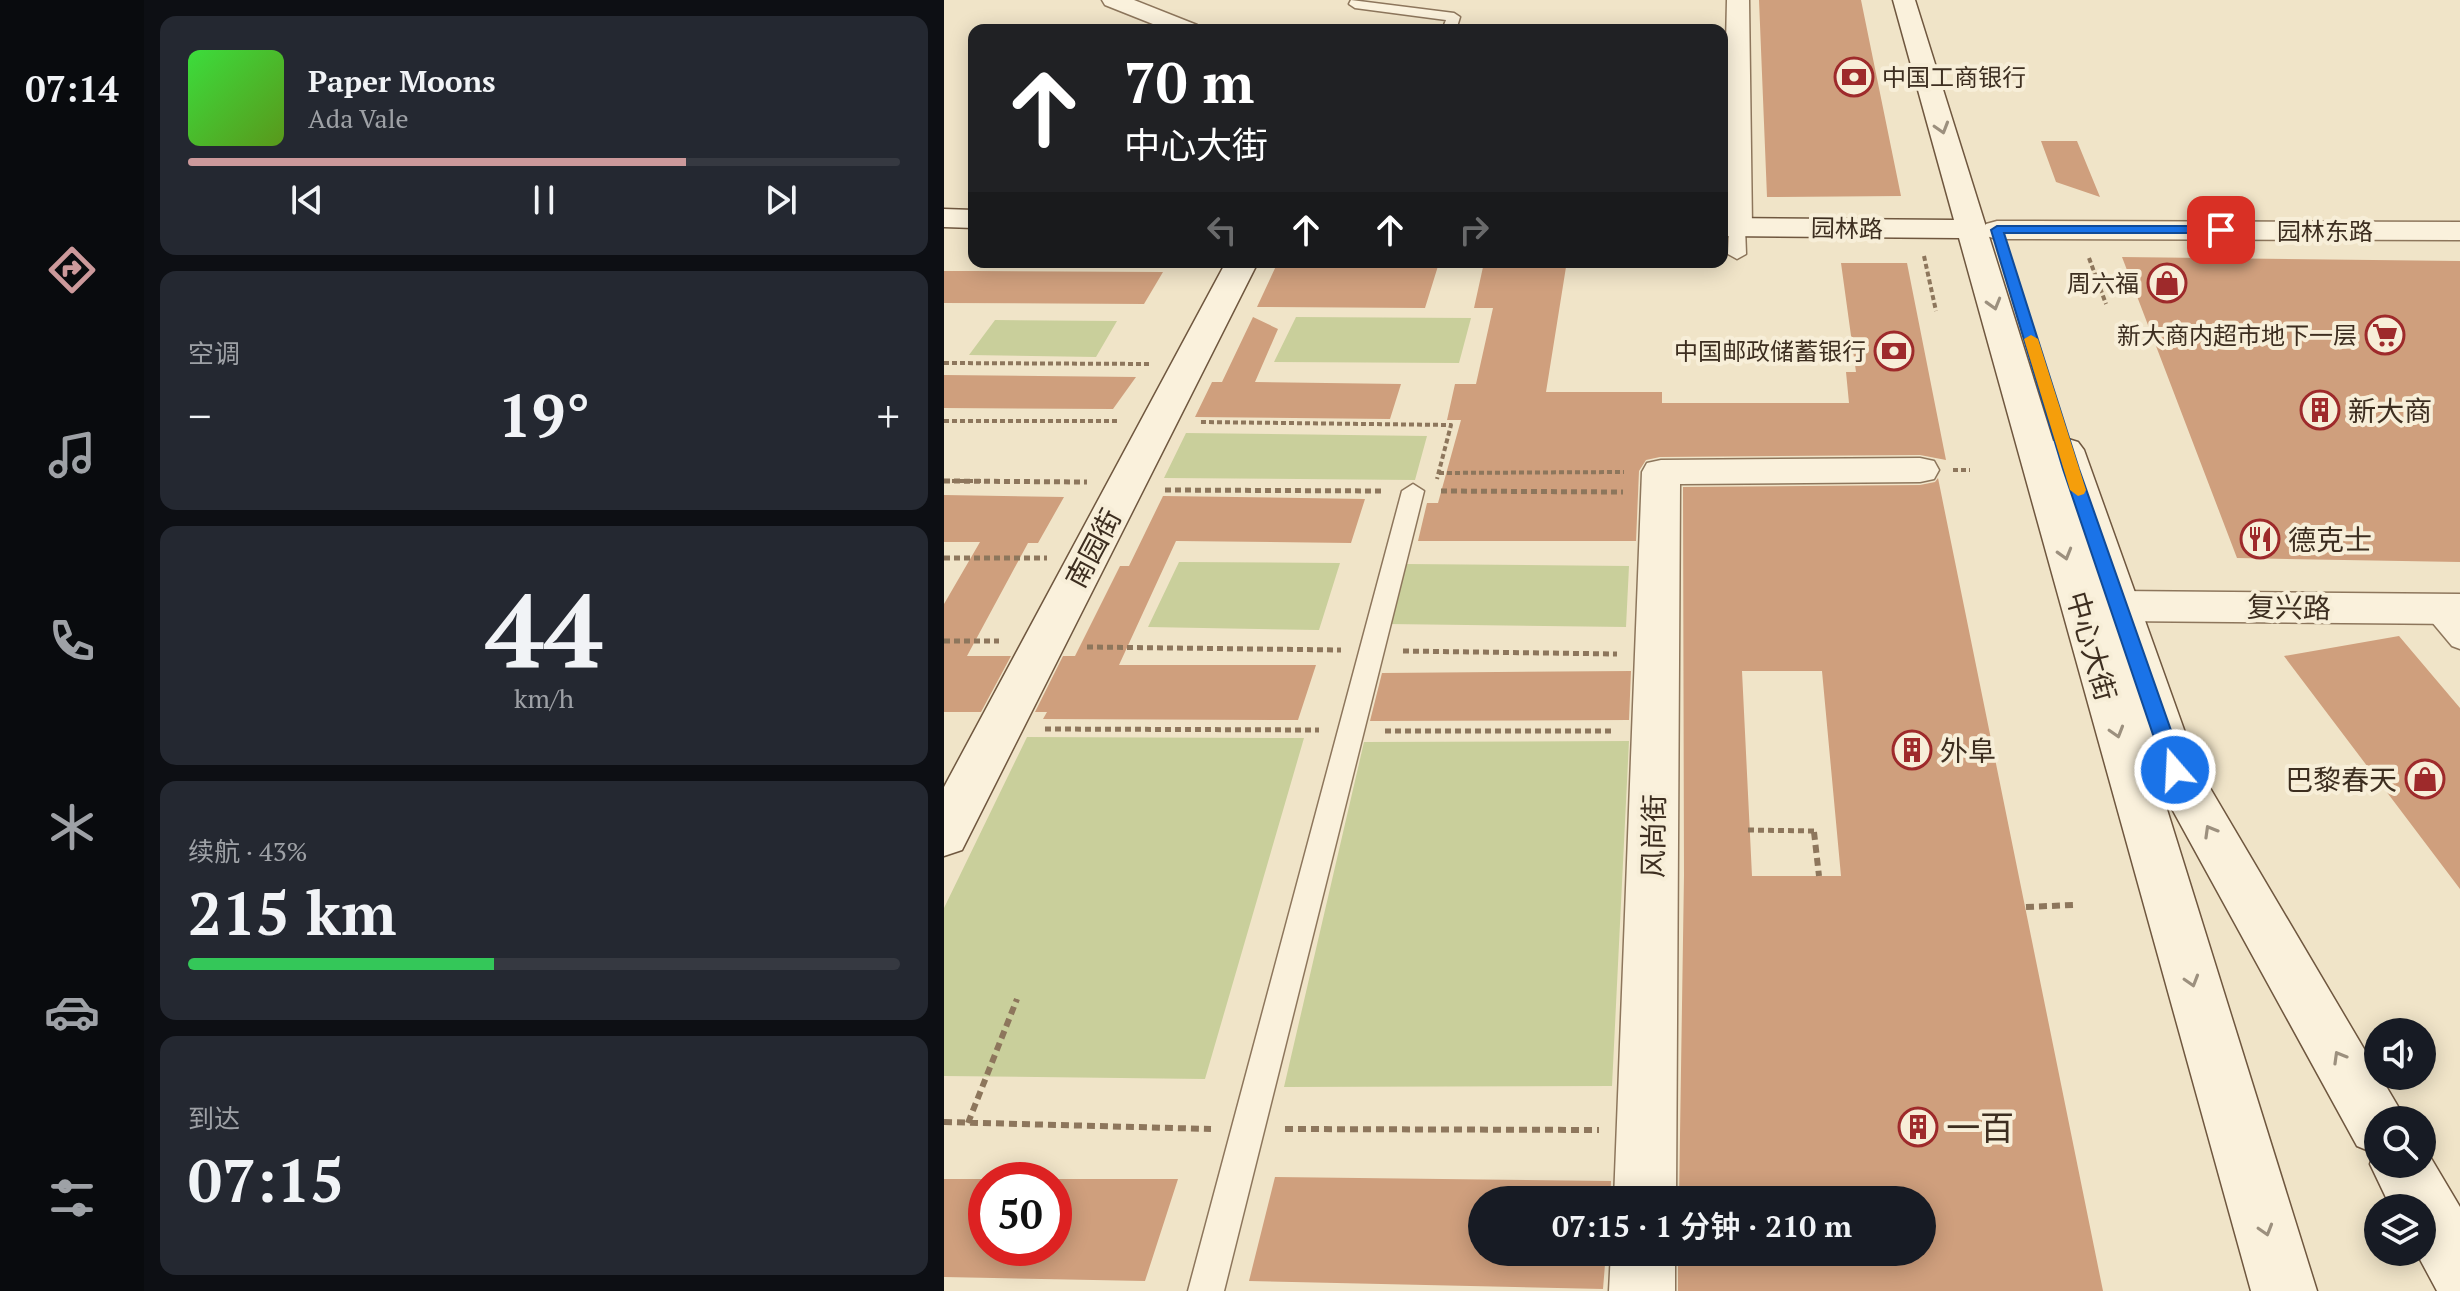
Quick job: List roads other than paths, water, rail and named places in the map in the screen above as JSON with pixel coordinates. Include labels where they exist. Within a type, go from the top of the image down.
[{"type":"street","points":[[1113,0],[1174,24]]},
{"type":"street","points":[[1732,236],[1730,59],[1738,0]]},
{"type":"street","name":"中心大街","points":[[1904,0],[2175,770],[2367,1106]]},
{"type":"street","name":"中心大街","points":[[1927,0],[2079,603],[2284,1291]]},
{"type":"street","points":[[944,218],[968,219]]},
{"type":"street","name":"园林东路","points":[[1985,230],[2460,231]]},
{"type":"street","name":"园林路","points":[[1732,236],[1985,230]]},
{"type":"street","name":"南园街","points":[[944,835],[1239,268]]},
{"type":"street","name":"风尚街","points":[[1645,1186],[1661,482],[1920,470]]},
{"type":"street","name":"复兴路","points":[[2118,606],[2451,619]]},
{"type":"street","points":[[2408,1178],[2460,1268]]},
{"type":"street","points":[[1642,1291],[1643,1266]]},
{"type":"lane","points":[[1357,0],[1355,4],[1454,17],[1451,24]]},
{"type":"lane","points":[[1206,1291],[1352,730],[1424,491]]},
{"type":"place","name":"中国工商银行","points":[[1854,77]]},
{"type":"place","name":"周六福","points":[[2167,283]]},
{"type":"place","name":"新大商内超市地下一层","points":[[2385,335]]},
{"type":"place","name":"中国邮政储蓄银行","points":[[1894,351]]},
{"type":"place","name":"新大商","points":[[2320,410]]},
{"type":"place","name":"德克士","points":[[2260,539]]},
{"type":"place","name":"外阜","points":[[1912,750]]},
{"type":"place","name":"巴黎春天","points":[[2425,779]]},
{"type":"place","name":"一百","points":[[1918,1127]]}]
